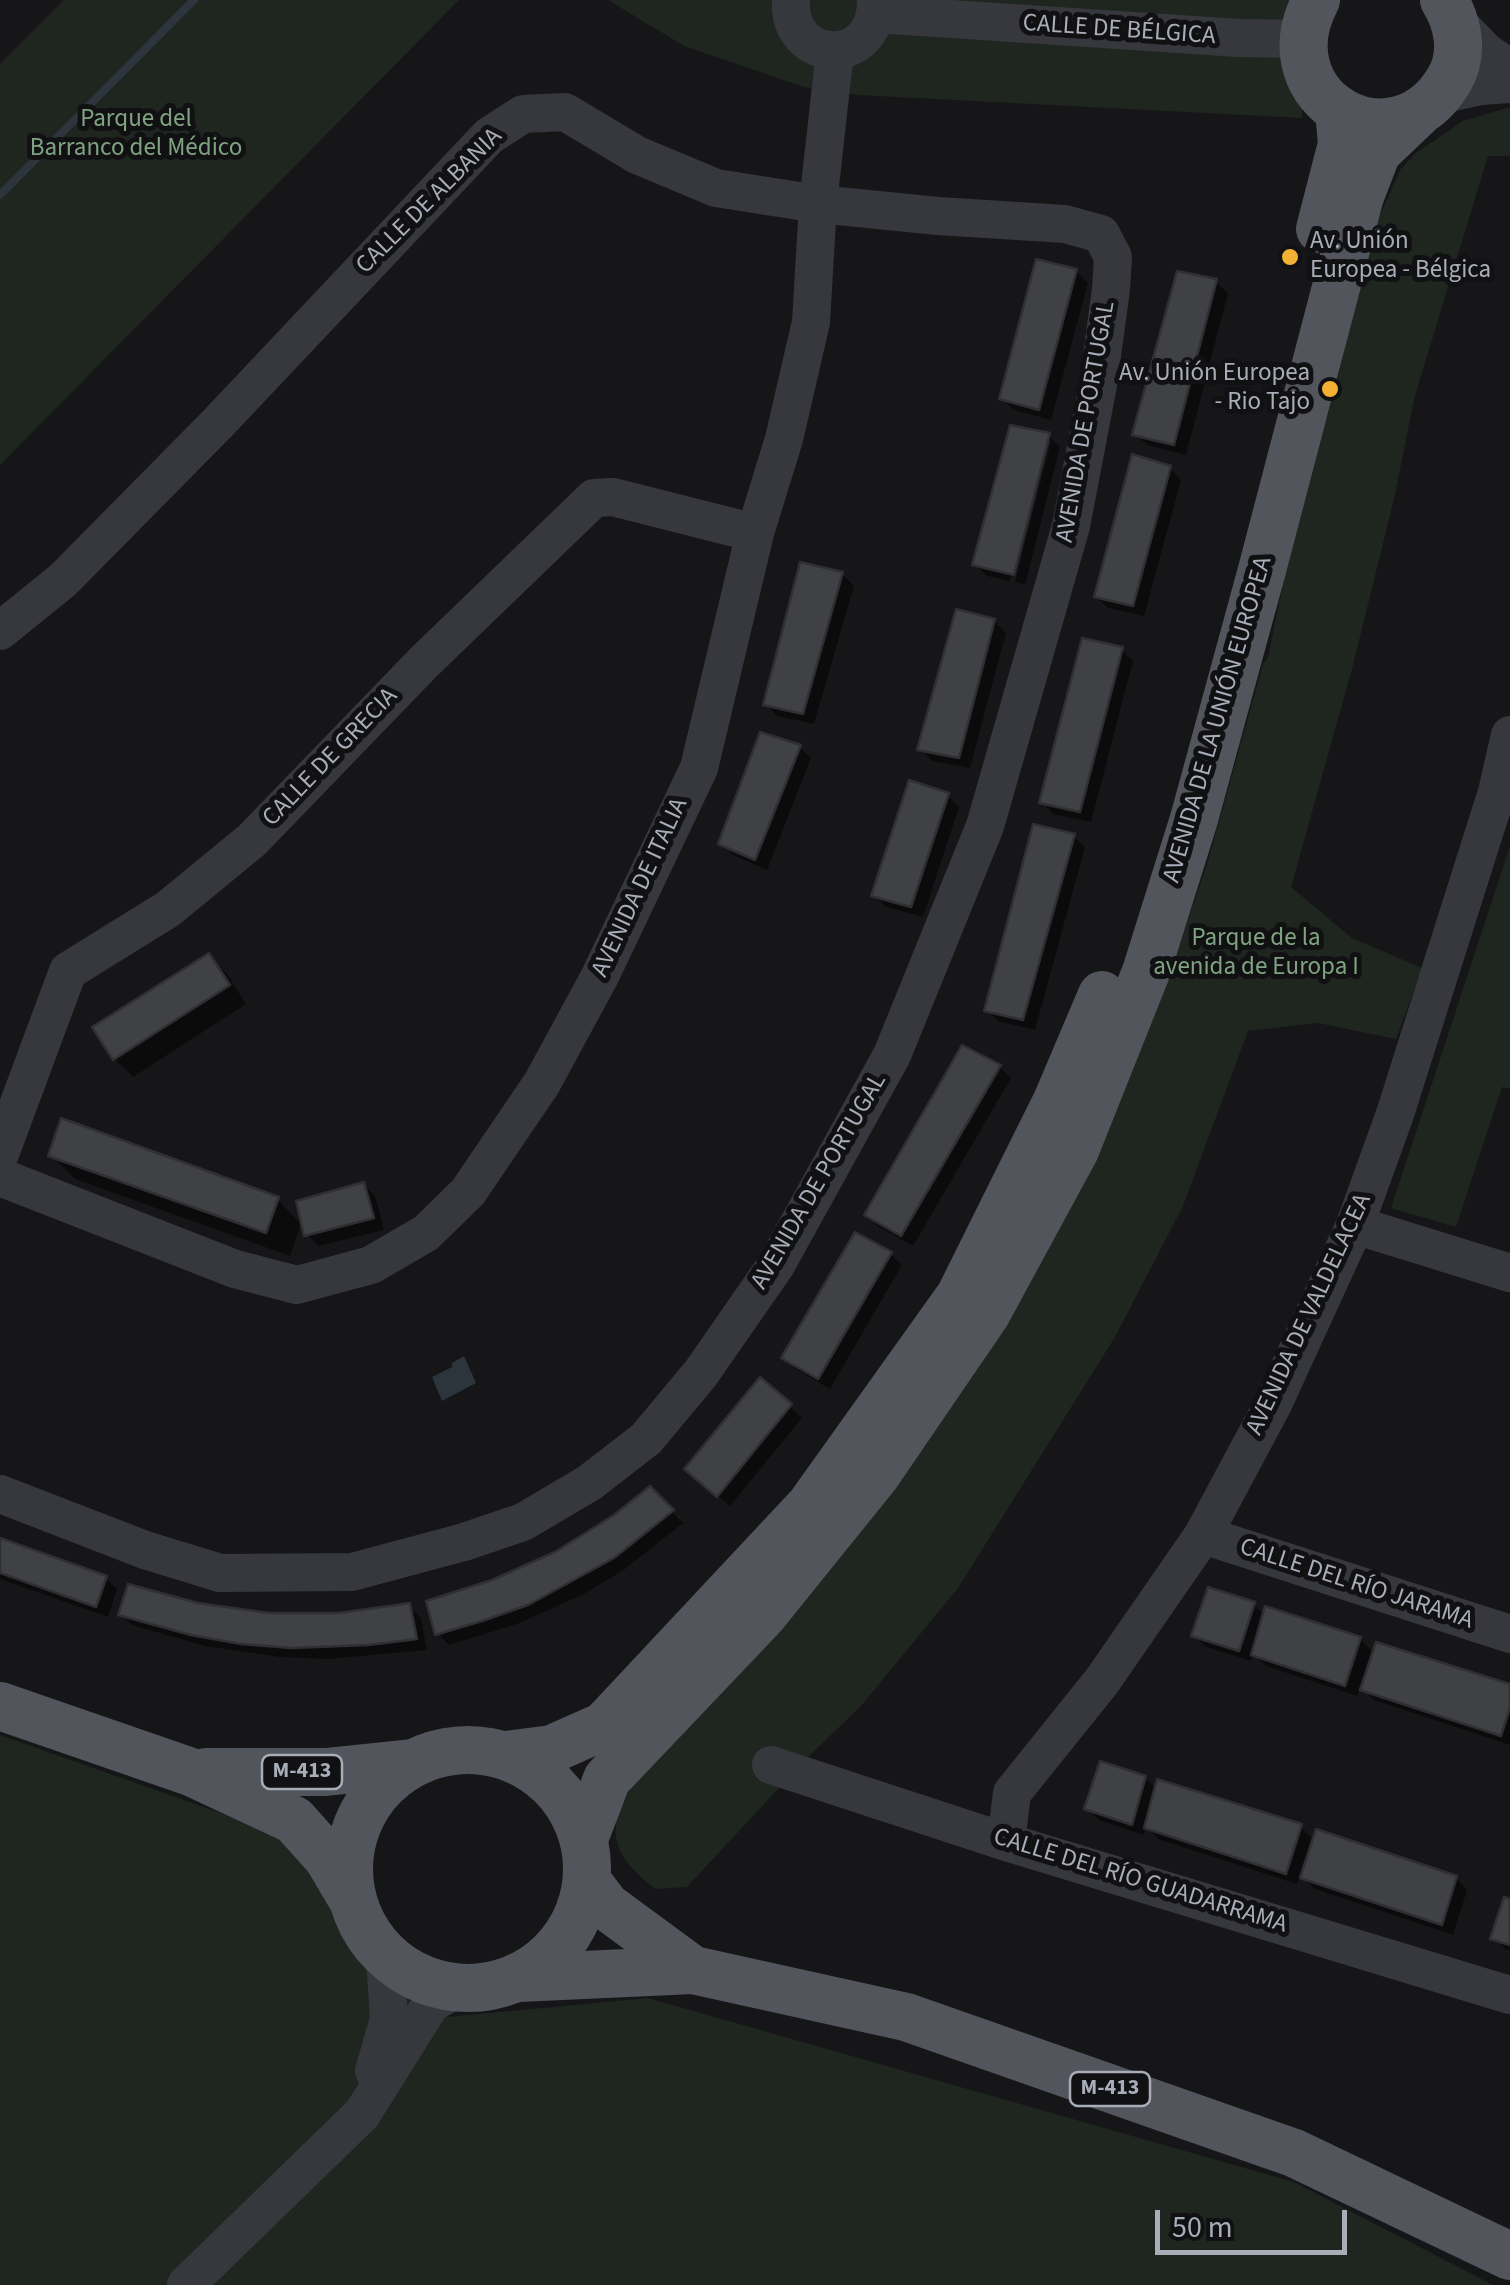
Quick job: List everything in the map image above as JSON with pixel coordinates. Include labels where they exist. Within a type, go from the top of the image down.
[{"type":"main road","points":[[1309,20],[1303,60],[1310,80],[1338,110],[1357,119],[1378,122],[1398,120],[1429,104],[1454,72],[1459,46],[1451,8]]},
{"type":"main road","name":"AVENIDA DE LA UNIÓN EUROPEA","points":[[586,1860],[607,1778],[762,1615],[876,1476],[986,1314],[1074,1150],[1146,972],[1194,819],[1360,196],[1377,152],[1429,104]]},
{"type":"main road","name":"AVENIDA DE LA UNIÓN EUROPEA","points":[[506,1755],[552,1749],[604,1726],[810,1506],[960,1296],[1058,1101],[1125,942],[1228,579],[1342,144],[1338,110]]},
{"type":"main road","name":"M-413","points":[[0,1706],[191,1772],[294,1820],[328,1858],[364,1929],[385,1956],[418,1978],[458,1988],[488,1987],[518,1978],[693,1970],[906,2018],[1294,2153],[1510,2256]]},
{"type":"main road","name":"M-413","points":[[191,1772],[326,1772],[412,1763],[442,1752],[474,1749],[506,1755],[541,1773],[568,1803],[606,1906],[693,1970]]},
{"type":"main road","name":"M-413","points":[[351,1898],[348,1858],[358,1820],[380,1787],[412,1763]]},
{"type":"main road","name":"M-413","points":[[518,1978],[552,1954],[576,1921],[586,1860]]},
{"type":"street","points":[[791,0],[790,14],[799,35],[817,48],[834,52],[860,42],[871,29],[876,7]]},
{"type":"street","name":"CALLE DE BÉLGICA","points":[[876,7],[1220,37],[1309,20]]},
{"type":"street","points":[[1451,8],[1486,52],[1510,68]]},
{"type":"street","name":"AVENIDA DE ITALIA","points":[[0,1177],[234,1268],[297,1285],[371,1265],[426,1233],[468,1192],[542,1082],[600,976],[698,768],[811,322],[818,204],[834,52]]},
{"type":"street","points":[[1429,104],[1481,86],[1510,84]]},
{"type":"street","name":"CALLE DE ALBANIA","points":[[0,631],[63,580],[206,436],[489,136],[523,114],[566,112],[636,156],[716,188],[818,204],[1065,224],[1101,234]]},
{"type":"street","name":"AVENIDA DE PORTUGAL","points":[[0,1494],[145,1550],[220,1573],[352,1572],[522,1522],[589,1483],[646,1439],[702,1373],[776,1266],[848,1136],[892,1054],[985,826],[1071,526],[1098,385],[1111,289],[1113,257],[1101,234]]},
{"type":"street","name":"CALLE DE GRECIA","points":[[0,1154],[68,972],[168,909],[252,840],[424,662],[594,498],[613,497],[755,533]]},
{"type":"street","name":"AVENIDA DE VALDELACEA","points":[[1006,1842],[1012,1793],[1102,1681],[1203,1535],[1273,1404],[1356,1225],[1504,794],[1510,735]]},
{"type":"street","points":[[1356,1225],[1510,1273]]},
{"type":"street","name":"CALLE DEL RÍO JARAMA","points":[[1203,1535],[1510,1634]]},
{"type":"street","name":"CALLE DEL RÍO GUADARRAMA","points":[[771,1765],[1006,1842],[1510,1995]]},
{"type":"street","points":[[362,2114],[389,2019],[385,1956]]},
{"type":"street","points":[[186,2285],[362,2114],[431,2004],[458,1988]]},
{"type":"green space","name":"Parque del Barranco del Médico","points":[[64,0],[459,0],[0,465],[0,64]]},
{"type":"green space","points":[[608,0],[1308,0],[1302,118],[858,95],[804,87],[684,46]]},
{"type":"green space","name":"Parque de la avenida de Europa I","points":[[1510,107],[1510,156],[1488,156],[1414,399],[1352,669],[1291,887],[1352,938],[1422,968],[1396,1039],[1318,1023],[1248,1031],[1183,1206],[1115,1337],[958,1588],[861,1706],[687,1887],[655,1889],[632,1868],[617,1843],[617,1818],[632,1785],[901,1479],[979,1367],[1057,1233],[1170,973],[1208,861],[1263,664],[1268,658],[1295,525],[1336,386],[1370,238],[1400,170],[1416,153],[1463,121]]},
{"type":"green space","points":[[1510,846],[1510,1089],[1502,1087],[1456,1227],[1391,1208]]},
{"type":"green space","points":[[0,1735],[283,1835],[426,2019],[648,1998],[1294,2182],[1493,2285],[0,2285]]},
{"type":"shaded area","points":[[464,1356],[476,1383],[442,1401],[432,1377]]},
{"type":"building","points":[[1036,259],[1077,269],[1039,410],[999,399]]},
{"type":"building","points":[[1177,271],[1217,279],[1174,445],[1132,435]]},
{"type":"building","points":[[1010,425],[1050,433],[1014,575],[972,565]]},
{"type":"building","points":[[1132,454],[1171,466],[1133,606],[1094,597]]},
{"type":"building","points":[[800,562],[843,572],[803,714],[763,705]]},
{"type":"building","points":[[956,609],[995,619],[959,758],[917,750]]},
{"type":"building","points":[[1082,638],[1123,647],[1080,812],[1039,803]]},
{"type":"building","points":[[760,732],[801,745],[755,860],[718,844]]},
{"type":"building","points":[[909,780],[949,793],[911,907],[871,896]]},
{"type":"building","points":[[1033,824],[1075,834],[1023,1020],[984,1011]]},
{"type":"building","points":[[209,953],[230,985],[113,1060],[92,1027]]},
{"type":"building","points":[[962,1045],[1001,1065],[901,1236],[864,1215]]},
{"type":"building","points":[[61,1118],[279,1197],[266,1233],[48,1156]]},
{"type":"building","points":[[364,1182],[374,1218],[304,1236],[296,1201]]},
{"type":"building","points":[[855,1232],[892,1252],[818,1379],[781,1358]]},
{"type":"building","points":[[760,1377],[792,1404],[717,1497],[684,1469]]},
{"type":"building","points":[[650,1486],[674,1510],[614,1558],[528,1605],[435,1635],[426,1601],[492,1580],[555,1552],[614,1515]]},
{"type":"building","points":[[0,1538],[107,1576],[96,1607],[0,1573]]},
{"type":"building","points":[[128,1584],[198,1603],[269,1613],[339,1613],[410,1603],[417,1639],[291,1648],[191,1635],[118,1615]]},
{"type":"building","points":[[1208,1587],[1255,1602],[1239,1651],[1191,1636]]},
{"type":"building","points":[[1265,1606],[1361,1637],[1345,1686],[1251,1655]]},
{"type":"building","points":[[1376,1642],[1510,1684],[1510,1708],[1501,1736],[1360,1690]]},
{"type":"building","points":[[1100,1761],[1146,1776],[1132,1825],[1084,1809]]},
{"type":"building","points":[[1157,1779],[1302,1824],[1286,1874],[1144,1828]]},
{"type":"building","points":[[1316,1829],[1457,1876],[1442,1925],[1300,1878]]},
{"type":"building","points":[[1504,1897],[1510,1899],[1510,1945],[1490,1939]]},
{"type":"waterway","points":[[0,195],[194,0]]},
{"type":"place","name":"Av. Unión Europea - Bélgica","points":[[1290,257]]},
{"type":"place","name":"Av. Unión Europea - Rio Tajo","points":[[1330,389]]}]
